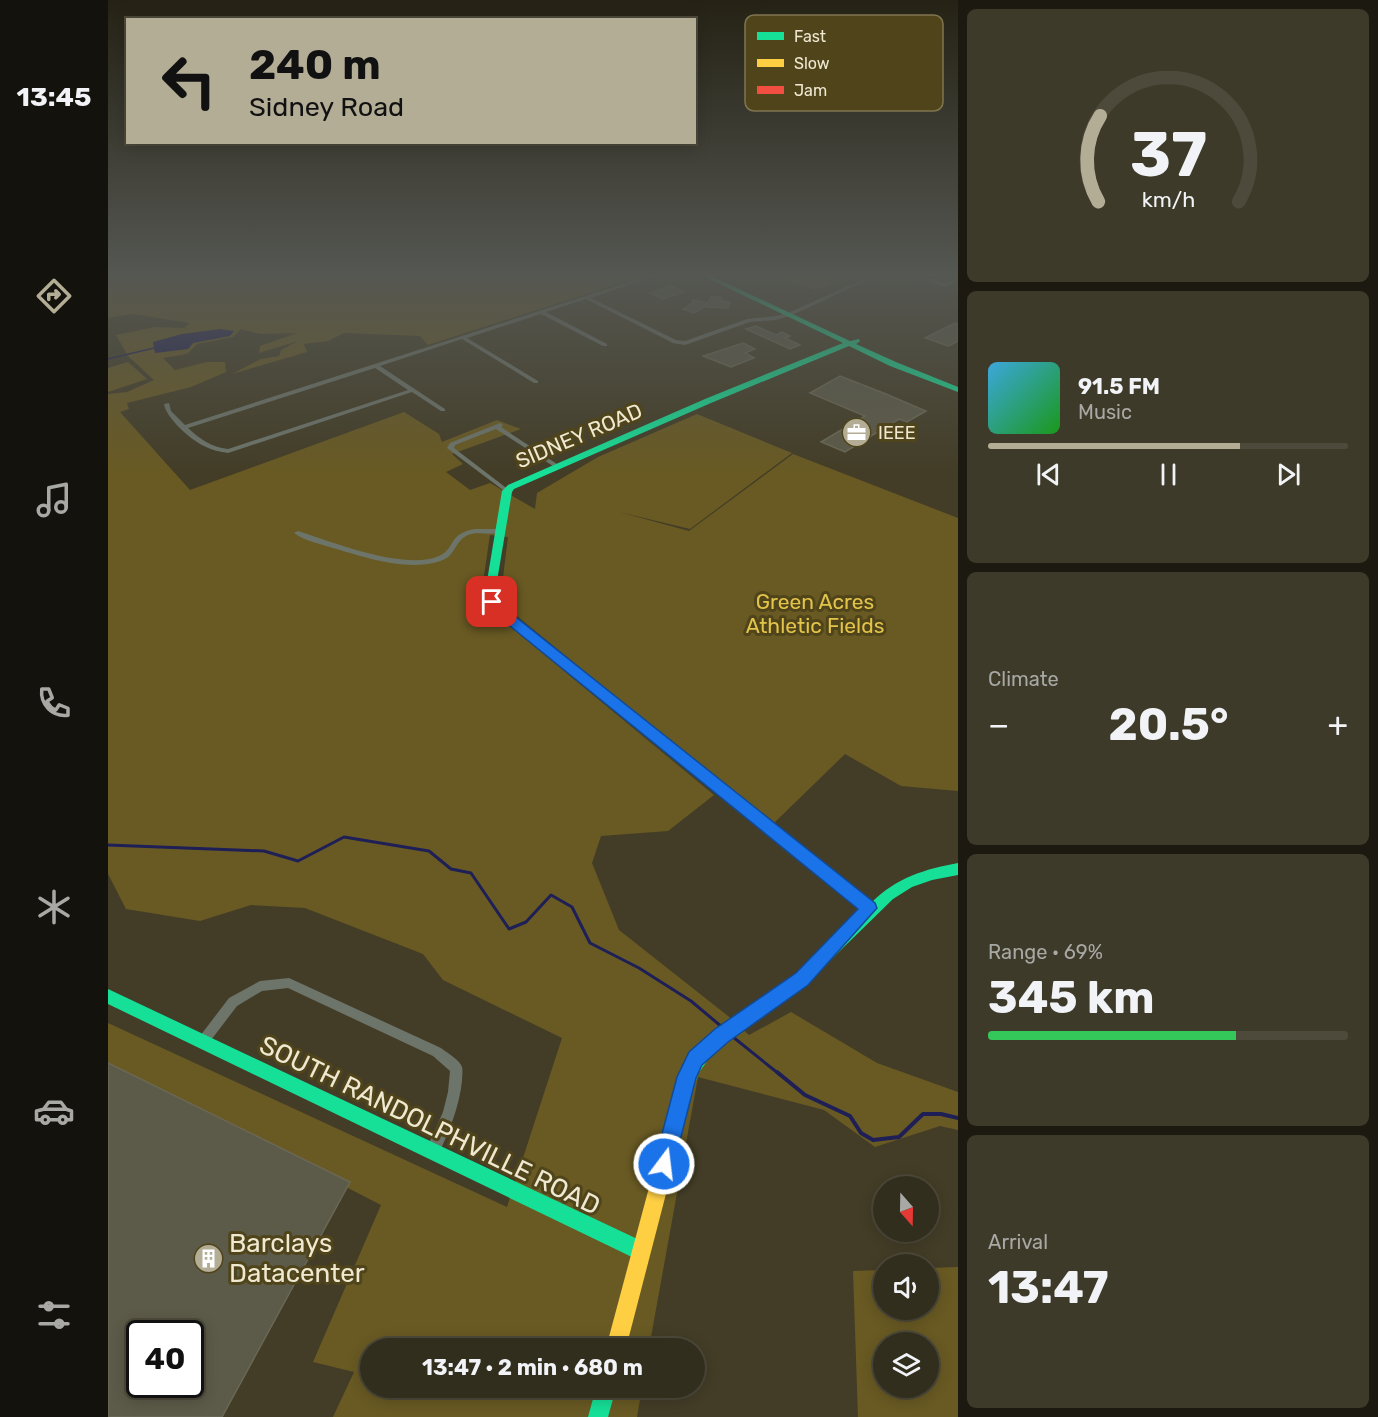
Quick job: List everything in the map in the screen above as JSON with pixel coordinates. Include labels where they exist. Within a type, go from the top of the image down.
[{"type":"main road","points":[[852,342],[958,384]]},
{"type":"main road","points":[[852,342],[958,390]]},
{"type":"main road","name":"SIDNEY ROAD","points":[[852,342],[558,466],[507,491],[498,531],[490,593],[492,602],[499,610],[869,908]]},
{"type":"main road","points":[[619,1338],[687,1077],[700,1052],[802,979],[869,908],[910,880],[958,868]]},
{"type":"main road","name":"SOUTH RANDOLPHVILLE ROAD","points":[[108,996],[641,1251]]},
{"type":"main road","points":[[598,1417],[603,1398]]},
{"type":"street","points":[[185,427],[449,341]]},
{"type":"street","points":[[469,341],[536,382]]},
{"type":"street","points":[[598,341],[605,345]]},
{"type":"street","points":[[676,341],[680,343],[692,341]]},
{"type":"street","points":[[375,365],[443,410]]},
{"type":"street","points":[[167,404],[168,411],[207,447],[228,451],[413,390]]},
{"type":"street","points":[[507,491],[450,450],[452,444],[499,426],[558,466]]},
{"type":"street","points":[[298,533],[311,539],[411,563],[429,562],[446,556],[457,539],[466,533],[498,531]]},
{"type":"street","points":[[204,1040],[233,1002],[260,986],[290,983],[437,1052],[456,1068],[455,1096],[449,1119],[432,1152]]},
{"type":"green space","name":"Green Acres Athletic Fields","points":[[120,341],[212,341],[197,344],[187,354],[163,358],[175,370],[207,362],[225,362],[226,372],[191,387],[127,403],[129,409],[120,412],[190,490],[404,412],[439,434],[442,442],[497,420],[521,429],[452,454],[463,464],[446,472],[470,490],[490,483],[535,509],[537,493],[598,457],[697,414],[792,453],[690,529],[619,512],[689,531],[793,454],[958,518],[958,791],[901,786],[845,754],[772,825],[500,602],[508,537],[490,535],[482,589],[489,609],[714,795],[668,831],[601,836],[592,863],[619,930],[749,1035],[791,1012],[877,1063],[958,1092],[958,1130],[940,1126],[875,1147],[824,1110],[698,1077],[651,1338],[360,1338],[360,1398],[640,1398],[637,1417],[333,1417],[354,1372],[313,1362],[381,1205],[108,1064],[108,1023],[507,1207],[562,1038],[443,980],[423,954],[305,908],[251,905],[200,921],[126,909],[108,874],[108,394],[127,392],[154,380],[128,356]]},
{"type":"green space","points":[[274,341],[298,341],[259,353],[260,346]]},
{"type":"green space","points":[[298,341],[327,341],[304,344],[307,352],[232,374],[261,359],[279,356],[281,350]]},
{"type":"green space","points":[[425,341],[440,341],[428,345]]},
{"type":"green space","points":[[128,362],[147,379],[108,392],[108,368]]},
{"type":"green space","points":[[958,1267],[958,1417],[858,1417],[853,1271],[873,1270],[873,1320],[939,1320],[939,1268]]},
{"type":"shaded area","points":[[203,341],[193,343],[188,349],[155,353],[153,342]]},
{"type":"building","points":[[773,341],[792,341],[800,345],[790,349]]},
{"type":"building","points":[[934,341],[958,341],[948,346]]},
{"type":"building","points":[[743,343],[755,349],[745,353],[754,358],[731,367],[703,356]]},
{"type":"building","points":[[840,376],[926,411],[907,422],[899,419],[845,452],[821,442],[865,416],[810,393]]},
{"type":"building","name":"Barclays Datacenter","points":[[108,1063],[350,1182],[222,1417],[108,1417]]},
{"type":"waterway","points":[[108,359],[154,348]]},
{"type":"waterway","points":[[108,845],[264,851],[298,861],[344,837],[429,851],[451,869],[471,873],[509,929],[526,922],[551,895],[572,907],[590,943],[639,968],[691,1001],[722,1027]]},
{"type":"waterway","points":[[733,1037],[779,1074]]},
{"type":"waterway","points":[[777,1072],[805,1095],[850,1116],[861,1133],[873,1140],[899,1137],[923,1114],[941,1114],[958,1118]]},
{"type":"traffic: fast","points":[[844,341],[893,364],[958,390]]},
{"type":"traffic: fast","points":[[499,610],[492,602],[490,593],[507,491],[511,487],[708,401],[856,341]]},
{"type":"traffic: fast","points":[[623,710],[869,908]]},
{"type":"traffic: fast","points":[[678,1113],[685,1085],[692,1069],[708,1046],[801,979],[888,895],[907,883],[931,874],[958,869]]},
{"type":"traffic: fast","points":[[108,996],[641,1251]]},
{"type":"traffic: fast","points":[[598,1417],[603,1398]]},
{"type":"traffic: slow","points":[[619,1338],[678,1113]]},
{"type":"traffic: jam","points":[[499,610],[623,710]]},
{"type":"place","name":"IEEE","points":[[857,433]]},
{"type":"place","name":"Barclays Datacenter","points":[[208,1258]]},
{"type":"route","points":[[492,602],[591,685],[869,908],[802,979],[700,1052],[690,1067],[664,1164]]}]
